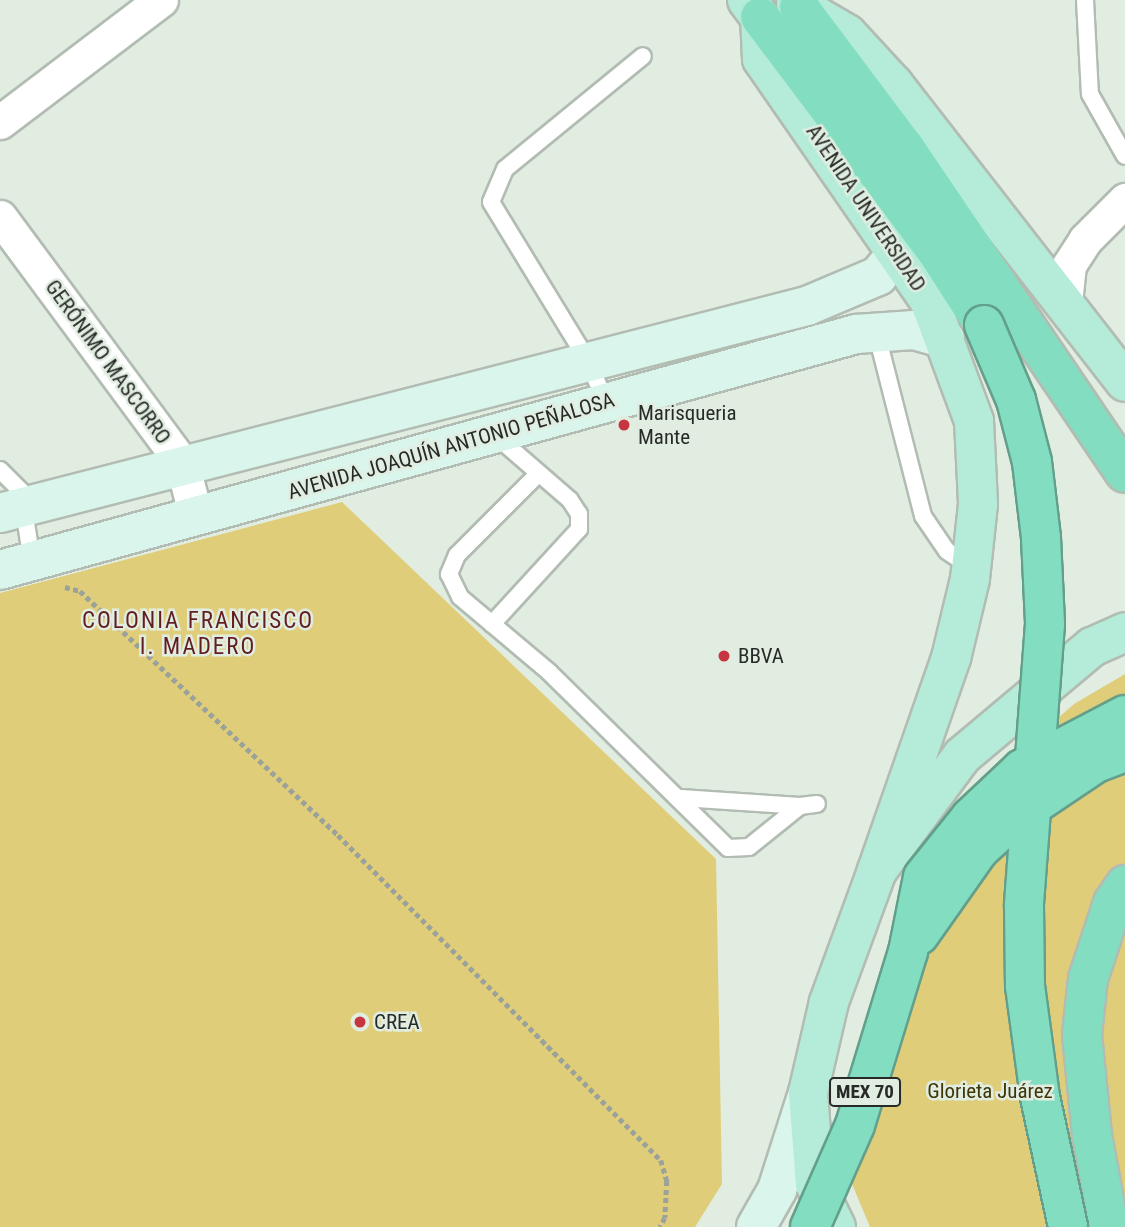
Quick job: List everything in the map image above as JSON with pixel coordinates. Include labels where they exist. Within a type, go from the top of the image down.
[{"type":"highway","points":[[796,3],[905,148],[998,315],[1032,462],[1041,538],[1045,624],[1024,906],[1025,986],[1040,1097],[1068,1227]]},
{"type":"highway","points":[[753,8],[937,252],[998,315],[1125,472]]},
{"type":"highway","points":[[908,952],[923,877],[971,817],[1023,769],[1125,715]]},
{"type":"highway","points":[[908,952],[949,890],[996,834],[1096,763],[1125,752]]},
{"type":"highway","points":[[1109,1227],[1091,1136],[1082,1034],[1088,979],[1113,903],[1125,886]]},
{"type":"highway","name":"MEX 70","points":[[810,1227],[855,1125],[908,952]]},
{"type":"main road","points":[[796,3],[848,34],[894,85],[1125,382]]},
{"type":"main road","name":"AVENIDA UNIVERSIDAD","points":[[753,8],[762,59],[899,251],[930,302],[974,421],[978,504],[971,568],[951,658],[877,871]]},
{"type":"main road","points":[[836,1227],[815,1184],[808,1093],[829,1002],[877,871],[962,756],[1092,647],[1125,632]]},
{"type":"street","points":[[0,122],[161,0]]},
{"type":"street","points":[[1065,303],[1069,265],[1085,240],[1125,200]]},
{"type":"street","name":"GERÓNIMO MASCORRO","points":[[0,217],[182,463],[196,517]]},
{"type":"street","name":"AVENIDA JOAQUÍN ANTONIO PEÑALOSA","points":[[11,510],[182,463],[807,306],[878,276],[899,251]]},
{"type":"street","points":[[807,306],[819,344]]},
{"type":"street","name":"AVENIDA JOAQUÍN ANTONIO PEÑALOSA","points":[[30,572],[196,517],[819,344],[886,330],[914,330],[944,340]]},
{"type":"street","points":[[756,1227],[776,1190],[808,1093]]},
{"type":"lane","points":[[1084,0],[1090,94],[1125,156]]},
{"type":"lane","points":[[606,403],[588,361],[491,202],[505,169],[643,56]]},
{"type":"lane","points":[[886,330],[881,351],[923,516],[947,551],[971,568]]},
{"type":"lane","points":[[492,624],[579,529],[579,514],[570,500],[495,434]]},
{"type":"lane","points":[[0,470],[21,491],[11,510],[30,572]]},
{"type":"lane","points":[[538,474],[457,555],[449,574],[460,597],[681,798],[728,848],[749,847],[800,806]]},
{"type":"lane","points":[[681,798],[800,806],[817,804]]},
{"type":"path","points":[[30,572],[80,591],[338,835],[661,1160],[667,1181],[665,1218],[660,1227]]},
{"type":"green space","name":"CREA","points":[[342,502],[716,859],[722,1184],[695,1227],[0,1227],[0,593]]},
{"type":"green space","name":"Glorieta Juárez","points":[[1125,674],[1125,1227],[870,1227],[842,1160],[863,1031],[917,893],[988,779],[1074,704]]},
{"type":"place","name":"Marisqueria Mante","points":[[624,425]]},
{"type":"place","name":"BBVA","points":[[724,656]]},
{"type":"place","name":"CREA","points":[[360,1022]]},
{"type":"district","name":"COLONIA FRANCISCO I. MADERO","points":[[198,634]]}]
